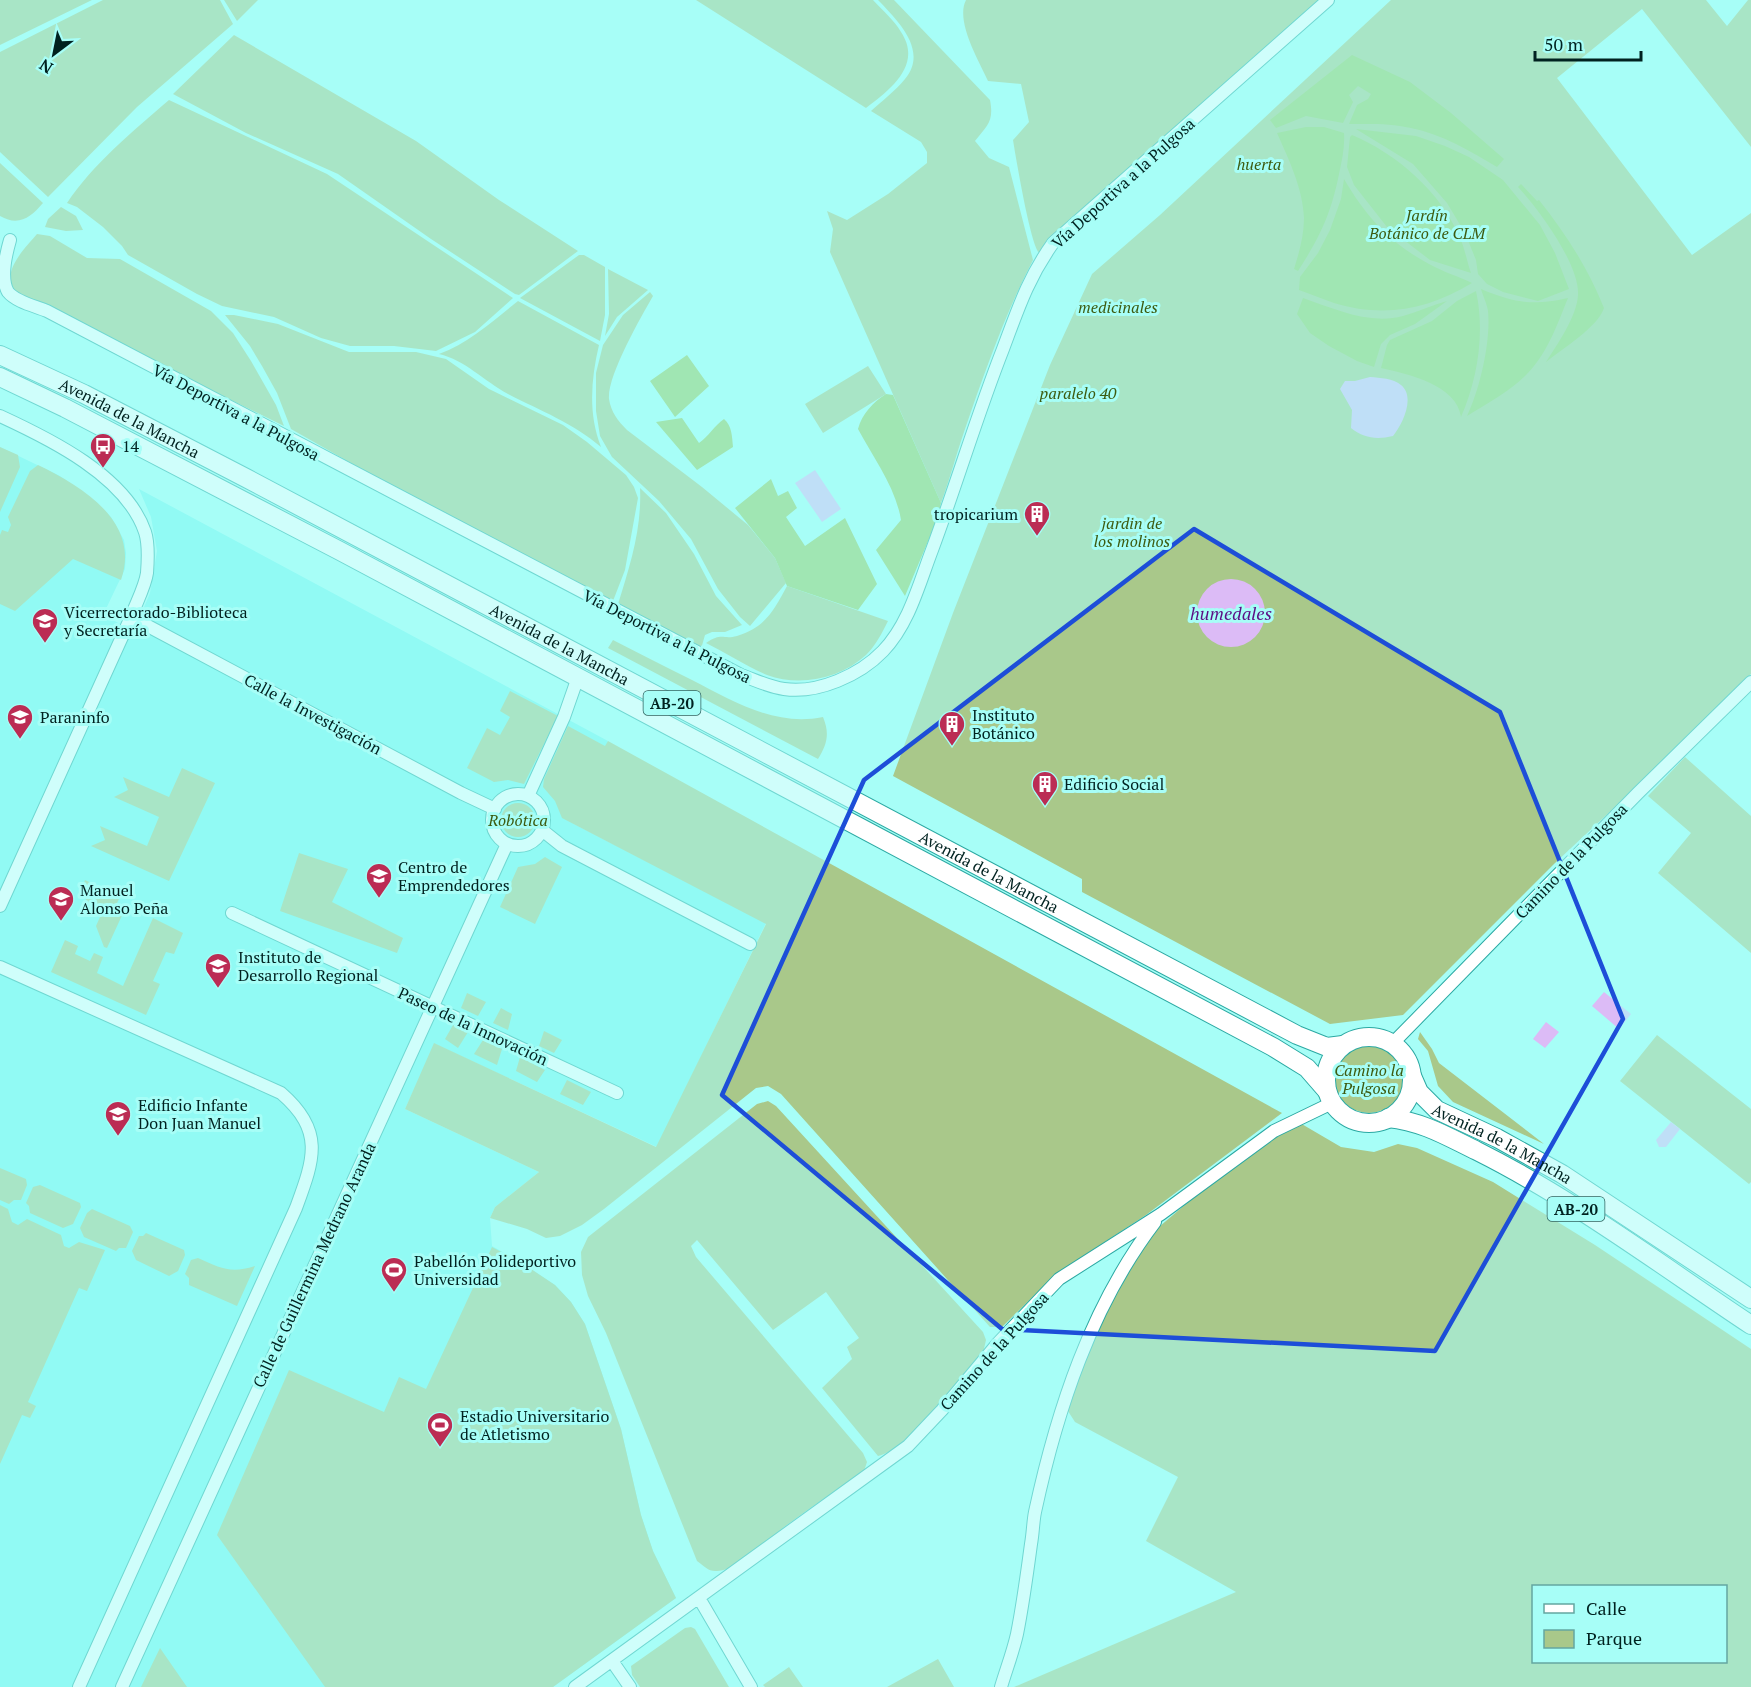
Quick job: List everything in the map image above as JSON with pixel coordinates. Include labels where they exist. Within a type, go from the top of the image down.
[{"type":"main road","name":"Avenida de la Mancha","points":[[0,355],[84,394],[246,478],[1297,1035],[1327,1047],[1343,1045]]},
{"type":"main road","name":"Avenida de la Mancha","points":[[0,377],[65,408],[578,677],[1273,1047],[1307,1068],[1329,1097]]},
{"type":"main road","name":"AB-20","points":[[1343,1045],[1366,1036],[1393,1043]]},
{"type":"main road","points":[[1388,1118],[1399,1111],[1406,1102],[1411,1090],[1412,1076],[1405,1055],[1393,1043]]},
{"type":"main road","points":[[1329,1097],[1325,1078],[1328,1066],[1333,1055],[1343,1045]]},
{"type":"main road","name":"Avenida de la Mancha","points":[[1412,1076],[1424,1099],[1437,1110],[1497,1138],[1562,1174],[1751,1299]]},
{"type":"main road","name":"AB-20","points":[[1329,1097],[1351,1119],[1364,1123],[1388,1118]]},
{"type":"main road","name":"Avenida de la Mancha","points":[[1388,1118],[1410,1121],[1431,1129],[1496,1160],[1534,1182],[1751,1325]]},
{"type":"street","name":"Vía Deportiva a la Pulgosa","points":[[10,240],[4,273],[5,284],[9,292],[17,299],[47,311],[741,675],[785,689],[811,688],[837,681],[863,667],[881,653],[897,633],[914,597],[952,496],[984,399],[1029,281],[1053,243],[1328,0]]},
{"type":"street","points":[[0,416],[29,429],[81,459],[119,490],[128,500],[145,532],[147,548],[147,575],[131,616],[0,906]]},
{"type":"street","name":"Calle la Investigación","points":[[131,616],[495,809]]},
{"type":"street","points":[[528,796],[564,717],[578,677]]},
{"type":"street","name":"Camino de la Pulgosa","points":[[1393,1043],[1638,793],[1751,682]]},
{"type":"street","points":[[513,795],[528,796],[541,807],[544,814],[539,837],[527,845],[507,844],[495,832],[493,825],[495,809],[500,802],[513,795]]},
{"type":"street","points":[[542,830],[562,846],[750,944]]},
{"type":"street","name":"Calle de Guillermina Medrano Aranda","points":[[122,1687],[507,844]]},
{"type":"street","name":"Paseo de la Innovación","points":[[232,913],[617,1093]]},
{"type":"street","points":[[0,967],[280,1093],[296,1105],[310,1132],[311,1164],[296,1208],[78,1687]]},
{"type":"street","name":"Camino de la Pulgosa","points":[[575,1687],[908,1446],[942,1410],[998,1342],[1059,1279],[1161,1214],[1274,1131],[1329,1097]]},
{"type":"street","points":[[1001,1687],[1016,1636],[1035,1515],[1051,1450],[1069,1392],[1089,1334],[1114,1285],[1139,1242],[1161,1214]]},
{"type":"street","points":[[699,1598],[751,1687]]},
{"type":"street","points":[[612,1661],[630,1687]]},
{"type":"highlighted area","points":[[1194,529],[1500,712],[1623,1019],[1435,1351],[1002,1329],[722,1095],[864,780]]},
{"type":"shaded area","points":[[0,447],[60,476],[95,501],[111,517],[124,540],[125,569],[103,615],[134,631],[150,593],[157,551],[151,517],[139,489],[608,741],[574,824],[766,923],[657,1147],[435,1044],[405,1109],[539,1172],[495,1207],[490,1218],[492,1246],[555,1285],[571,1302],[585,1324],[621,1429],[641,1515],[653,1551],[676,1598],[553,1687],[0,1687]]},
{"type":"green space","points":[[0,0],[92,0],[0,45]]},
{"type":"green space","points":[[103,0],[220,0],[233,24],[137,107],[48,197],[0,152],[0,52]]},
{"type":"green space","points":[[224,0],[258,0],[237,21]]},
{"type":"green space","points":[[696,0],[873,0],[891,19],[907,44],[906,66],[893,85],[866,108]]},
{"type":"green space","points":[[878,0],[894,0],[990,100],[989,122],[975,141],[989,158],[1009,167],[1033,260],[996,344],[941,503],[830,252],[833,229],[827,211],[847,220],[888,194],[927,163],[927,152],[921,142],[871,111],[905,79],[912,68],[914,57],[908,36]]},
{"type":"green space","points":[[966,0],[1323,0],[1039,253],[1028,218],[1013,140],[1029,122],[1021,84],[988,81],[966,30],[963,9]]},
{"type":"green space","points":[[1391,0],[1706,0],[1727,26],[1748,0],[1751,0],[1751,147],[1642,9],[1557,78],[1692,255],[1751,213],[1751,674],[1644,780],[1555,863],[1403,1015],[1330,1024],[1082,892],[1082,879],[893,776],[953,613],[1050,365],[1092,274],[1160,215]]},
{"type":"green space","points":[[234,35],[416,141],[499,200],[578,251],[519,295],[515,294],[338,174],[246,133],[173,94]]},
{"type":"green space","points":[[1352,55],[1410,82],[1451,113],[1504,159],[1497,167],[1445,139],[1411,128],[1349,124],[1357,105],[1368,99],[1371,94],[1358,86],[1349,95],[1353,102],[1343,123],[1306,116],[1276,128],[1270,120]]},
{"type":"green space","points":[[169,100],[327,174],[513,298],[475,332],[436,351],[394,346],[350,346],[321,338],[274,317],[222,306],[128,255],[103,227],[77,207],[67,203],[101,161]]},
{"type":"green space","points":[[1306,127],[1324,127],[1344,133],[1344,143],[1336,188],[1328,213],[1319,236],[1298,271],[1294,269],[1303,231],[1303,207],[1295,175],[1277,133]]},
{"type":"green space","points":[[1356,129],[1416,136],[1445,146],[1469,157],[1503,180],[1540,225],[1555,253],[1569,289],[1538,301],[1503,292],[1487,284],[1478,274],[1476,260],[1465,233],[1447,203],[1413,164]]},
{"type":"green space","name":"Jardín Botánico de CLM","points":[[1352,135],[1401,164],[1429,190],[1452,221],[1462,242],[1471,273],[1430,260],[1387,227],[1354,185],[1347,167]]},
{"type":"green space","points":[[0,163],[43,203],[24,219],[13,221],[0,216]]},
{"type":"green space","points":[[1344,179],[1380,228],[1402,247],[1429,264],[1472,283],[1439,300],[1405,309],[1388,310],[1352,308],[1299,290],[1300,277],[1318,253],[1330,230],[1341,199]]},
{"type":"green space","points":[[1521,184],[1537,201],[1539,200],[1567,239],[1584,265],[1604,308],[1595,323],[1546,362],[1566,330],[1574,312],[1578,295],[1577,283],[1565,253],[1546,222],[1518,187]]},
{"type":"green space","points":[[61,207],[76,216],[83,230],[66,231],[45,227],[48,219]]},
{"type":"green space","points":[[37,234],[50,236],[87,258],[120,259],[211,311],[233,333],[251,361],[276,405],[284,426],[19,296],[11,284],[10,277],[14,263]]},
{"type":"green space","points":[[579,255],[584,255],[605,267],[605,315],[600,341],[520,298]]},
{"type":"green space","points":[[608,269],[648,290],[617,317],[605,336],[609,314]]},
{"type":"green space","points":[[1481,289],[1524,302],[1544,302],[1568,298],[1551,339],[1533,368],[1497,398],[1467,416],[1480,379],[1488,336],[1488,311]]},
{"type":"green space","points":[[1476,291],[1480,339],[1476,371],[1461,417],[1458,406],[1441,389],[1417,378],[1381,368],[1390,340],[1432,321],[1457,301]]},
{"type":"green space","points":[[650,292],[653,296],[613,376],[609,399],[611,408],[627,430],[748,525],[775,558],[786,583],[750,626],[718,589],[691,539],[659,501],[612,457],[600,436],[596,411],[596,373],[603,345],[623,315]]},
{"type":"green space","points":[[1303,298],[1340,311],[1378,319],[1403,316],[1447,301],[1415,324],[1390,335],[1381,344],[1374,367],[1357,361],[1310,333],[1297,314]]},
{"type":"green space","points":[[518,301],[599,345],[592,396],[594,422],[601,447],[568,424],[499,389],[457,361],[439,354],[471,338]]},
{"type":"green space","points":[[225,315],[278,324],[349,352],[416,352],[446,359],[489,389],[563,425],[587,442],[626,475],[638,498],[625,570],[613,601],[379,479],[291,429],[277,393],[262,366],[250,346]]},
{"type":"green space","points":[[687,355],[709,386],[675,417],[650,381]]},
{"type":"green space","points":[[868,366],[886,394],[823,433],[805,404]]},
{"type":"green space","points":[[886,394],[893,395],[941,503],[937,520],[905,596],[876,550],[901,520],[898,508],[883,473],[858,429],[869,409]]},
{"type":"green space","points":[[682,418],[699,443],[724,419],[730,428],[733,447],[697,470],[656,422]]},
{"type":"green space","points":[[0,447],[18,455],[20,467],[0,512]]},
{"type":"green space","points":[[38,465],[73,484],[104,509],[115,524],[123,541],[125,559],[121,580],[73,559],[15,611],[0,604],[0,535],[2,530],[8,532],[11,525],[8,517],[30,471]]},
{"type":"green space","points":[[771,479],[778,496],[788,491],[797,508],[786,517],[805,546],[845,518],[877,584],[858,610],[787,586],[775,558],[735,508]]},
{"type":"green space","points":[[640,488],[666,513],[694,554],[716,596],[742,625],[725,632],[712,632],[705,635],[701,649],[618,604],[637,532]]},
{"type":"green space","points":[[787,586],[888,621],[873,647],[856,663],[832,675],[806,680],[780,679],[767,675],[706,643],[719,637],[747,633],[755,628],[768,617]]},
{"type":"green space","points":[[613,640],[755,710],[788,718],[823,717],[827,734],[821,754],[818,759],[608,648]]},
{"type":"green space","points":[[510,691],[558,716],[524,784],[508,780],[494,782],[467,768],[487,728],[500,735],[510,717],[500,711]]},
{"type":"green space","points":[[568,726],[605,746],[608,741],[1282,1113],[1146,1215],[1056,1274],[1002,1327],[990,1327],[781,1094],[768,1086],[756,1088],[604,1209],[582,1225],[560,1236],[546,1238],[527,1229],[490,1218],[495,1207],[539,1172],[405,1109],[434,1043],[656,1147],[766,924],[562,818],[555,801],[543,787],[544,779]]},
{"type":"green space","points":[[1685,757],[1751,816],[1751,953],[1658,873],[1691,833],[1648,796]]},
{"type":"green space","points":[[182,768],[215,783],[169,881],[91,846],[105,840],[100,826],[147,846],[159,817],[114,797],[128,790],[123,777],[169,797]]},
{"type":"green space","name":"Robótica","points":[[518,803],[530,808],[535,820],[530,832],[518,837],[506,832],[501,820],[506,808]]},
{"type":"green space","points":[[299,853],[348,869],[332,902],[403,938],[397,953],[280,911]]},
{"type":"green space","points":[[545,857],[562,867],[535,924],[500,907],[518,867],[535,864]]},
{"type":"green space","points":[[85,880],[120,897],[117,903],[98,910],[88,906],[82,888]]},
{"type":"green space","points":[[119,909],[124,911],[107,948],[104,947],[96,926],[100,917]]},
{"type":"green space","points":[[153,918],[183,933],[174,954],[166,952],[153,981],[160,984],[146,1015],[51,972],[65,940],[78,946],[75,954],[90,961],[94,953],[103,957],[97,973],[123,986]]},
{"type":"green space","points":[[467,993],[486,1002],[478,1016],[461,1008]]},
{"type":"green space","points":[[501,1008],[512,1014],[508,1030],[493,1023]]},
{"type":"green space","points":[[453,1025],[468,1032],[458,1048],[445,1039]]},
{"type":"green space","points":[[544,1031],[562,1040],[554,1053],[539,1046]]},
{"type":"green space","points":[[1420,1032],[1439,1063],[1544,1144],[1453,1102],[1438,1086],[1428,1051],[1418,1039]]},
{"type":"green space","points":[[1657,1035],[1751,1109],[1751,1182],[1749,1184],[1620,1081]]},
{"type":"green space","points":[[483,1040],[502,1049],[497,1065],[474,1054]]},
{"type":"green space","name":"Camino la Pulgosa","points":[[1369,1043],[1388,1049],[1398,1059],[1404,1078],[1398,1097],[1388,1107],[1369,1113],[1350,1107],[1340,1097],[1334,1078],[1340,1059],[1350,1049]]},
{"type":"green space","points":[[520,1057],[545,1070],[537,1082],[516,1071]]},
{"type":"green space","points":[[567,1080],[591,1092],[583,1105],[560,1094]]},
{"type":"green space","points":[[768,1101],[776,1106],[983,1332],[986,1340],[983,1353],[934,1412],[905,1441],[891,1451],[878,1456],[822,1388],[852,1359],[847,1347],[859,1338],[826,1292],[773,1330],[697,1240],[691,1246],[696,1257],[863,1453],[867,1462],[864,1471],[776,1533],[743,1561],[725,1570],[711,1571],[697,1561],[606,1333],[588,1296],[582,1275],[581,1252],[588,1237],[757,1104]]},
{"type":"green space","points":[[1300,1123],[1341,1147],[1374,1152],[1398,1144],[1417,1148],[1493,1182],[1595,1245],[1751,1349],[1751,1687],[1014,1687],[1236,1592],[1146,1541],[1178,1477],[1075,1422],[1066,1408],[1118,1280],[1159,1227],[1260,1145]]},
{"type":"green space","points":[[0,1168],[26,1179],[27,1185],[21,1200],[14,1200],[9,1204],[0,1200]]},
{"type":"green space","points":[[40,1185],[80,1203],[81,1207],[73,1224],[63,1228],[30,1213],[26,1203],[33,1187]]},
{"type":"green space","points":[[0,1205],[8,1209],[12,1222],[18,1225],[27,1219],[61,1235],[64,1246],[69,1248],[79,1242],[105,1250],[87,1291],[79,1288],[28,1402],[36,1406],[30,1418],[22,1415],[0,1464]]},
{"type":"green space","points":[[92,1209],[130,1226],[133,1232],[126,1248],[119,1248],[116,1251],[84,1237],[80,1228],[87,1213]]},
{"type":"green space","points":[[146,1233],[184,1250],[185,1255],[178,1271],[169,1276],[136,1260],[132,1251],[139,1236]]},
{"type":"green space","name":"Estadio Universitario de Atletismo","points":[[492,1247],[555,1285],[571,1302],[585,1324],[621,1429],[641,1515],[653,1551],[676,1598],[553,1687],[325,1687],[217,1535],[289,1370],[384,1412],[399,1377],[426,1389]]},
{"type":"green space","points":[[198,1258],[232,1270],[255,1266],[237,1306],[189,1285],[189,1278],[185,1274],[191,1260]]},
{"type":"green space","points":[[685,1628],[695,1629],[729,1687],[640,1687],[632,1675],[631,1666]]},
{"type":"green space","points":[[160,1648],[187,1687],[141,1687]]},
{"type":"green space","points":[[938,1659],[954,1687],[887,1687]]},
{"type":"green space","points":[[789,1667],[803,1687],[765,1687],[763,1685]]},
{"type":"water","points":[[1370,377],[1394,381],[1405,390],[1406,411],[1393,436],[1370,437],[1351,428],[1352,410],[1340,389],[1345,381]]},
{"type":"water","points":[[815,470],[841,509],[822,522],[795,483]]},
{"type":"water","name":"humedales","points":[[1238,579],[1250,585],[1259,594],[1265,606],[1263,626],[1255,637],[1238,647],[1224,647],[1207,637],[1199,626],[1197,606],[1207,589],[1218,581]]},
{"type":"water","points":[[1604,992],[1631,1014],[1619,1029],[1592,1006]]},
{"type":"water","points":[[1546,1022],[1559,1032],[1545,1048],[1533,1039]]},
{"type":"water","points":[[1671,1122],[1680,1129],[1666,1147],[1659,1147],[1656,1140]]},
{"type":"place","name":"14","points":[[103,469]]},
{"type":"place","name":"tropicarium","points":[[1037,537]]},
{"type":"place","name":"Vicerrectorado-Biblioteca y Secretaría","points":[[45,644]]},
{"type":"place","name":"Paraninfo","points":[[20,740]]},
{"type":"place","name":"Instituto Botánico","points":[[952,747]]},
{"type":"place","name":"Edificio Social","points":[[1045,807]]},
{"type":"place","name":"Centro de Emprendedores","points":[[379,899]]},
{"type":"place","name":"Manuel Alonso Peña","points":[[61,922]]},
{"type":"place","name":"Instituto de Desarrollo Regional","points":[[218,989]]},
{"type":"place","name":"Edificio Infante Don Juan Manuel","points":[[118,1137]]},
{"type":"place","name":"Pabellón Polideportivo Universidad","points":[[394,1293]]},
{"type":"place","name":"Estadio Universitario de Atletismo","points":[[440,1448]]},
{"type":"park label","name":"huerta","points":[[1259,164]]},
{"type":"park label","name":"medicinales","points":[[1118,307]]},
{"type":"park label","name":"paralelo 40","points":[[1078,393]]},
{"type":"park label","name":"jardin de los molinos","points":[[1132,532]]}]
